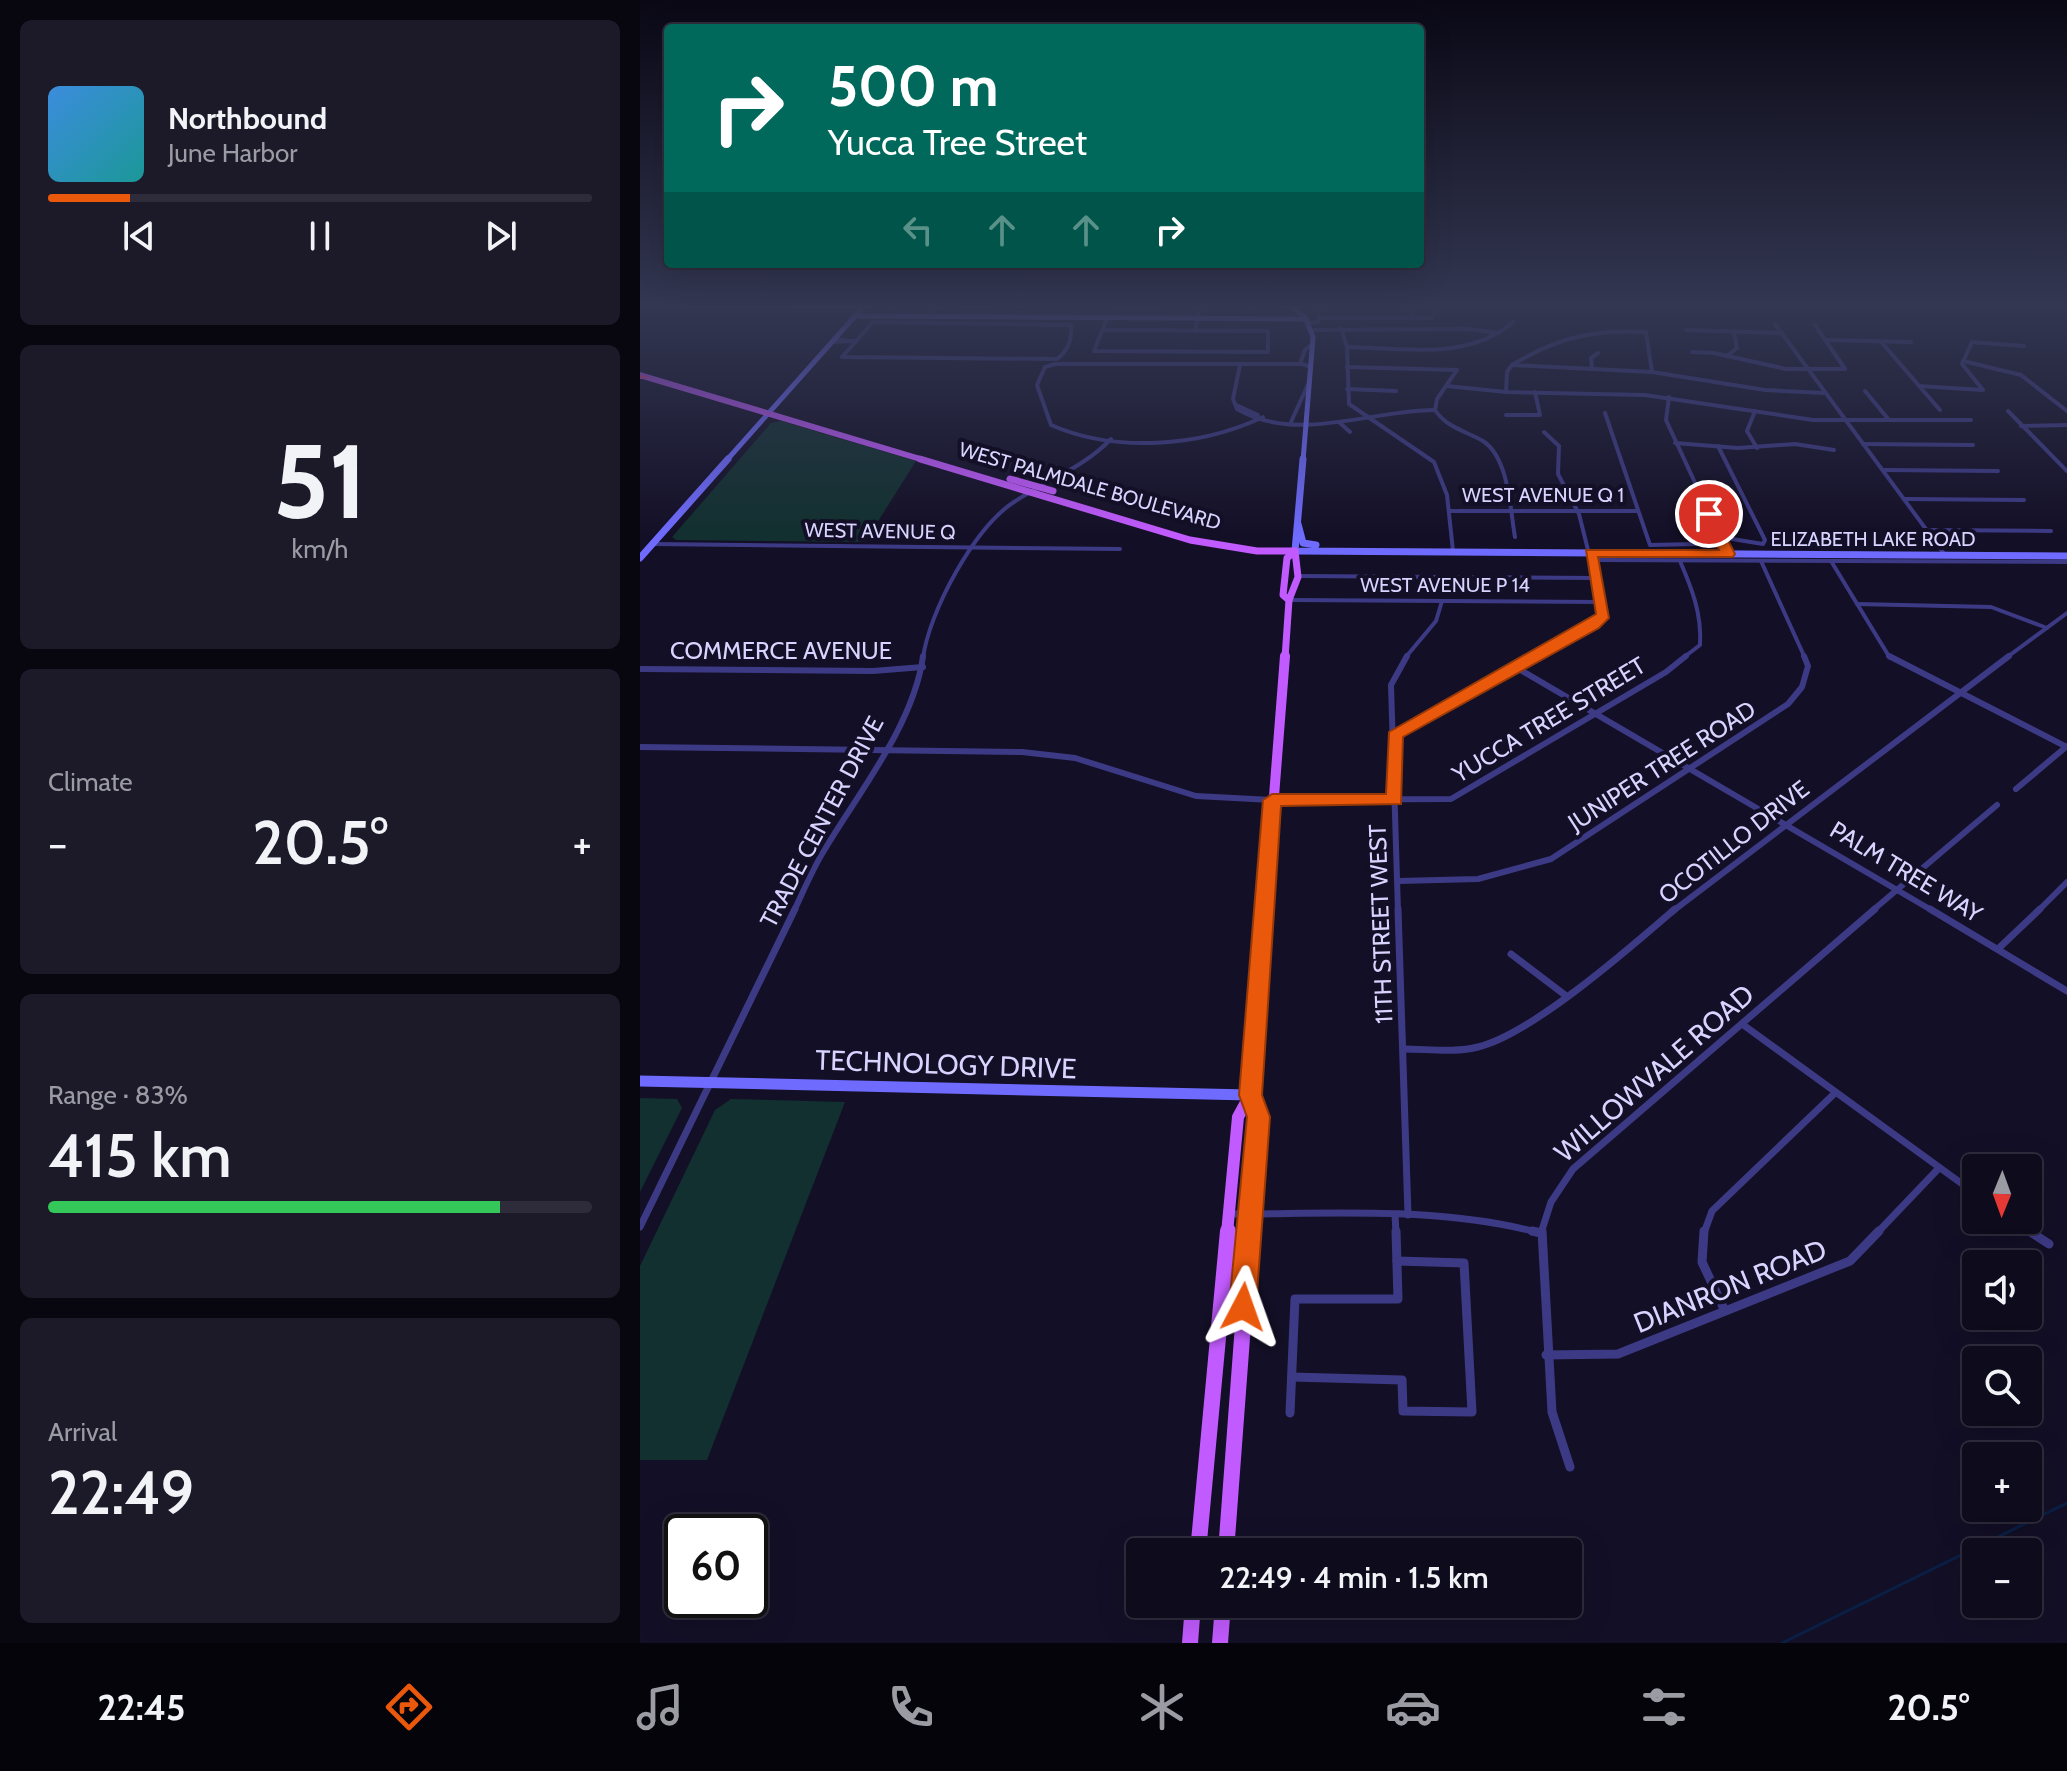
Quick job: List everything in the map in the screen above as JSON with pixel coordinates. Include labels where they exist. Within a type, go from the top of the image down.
[{"type":"main road","name":"WEST PALMDALE BOULEVARD","points":[[668,383],[722,394],[771,412]]},
{"type":"main road","name":"WEST PALMDALE BOULEVARD","points":[[673,383],[1039,487],[1193,538]]},
{"type":"main road","points":[[640,558],[797,383]]},
{"type":"main road","points":[[1289,600],[1295,596],[1297,576],[1298,558],[1295,551],[1310,383]]},
{"type":"main road","name":"WEST PALMDALE BOULEVARD","points":[[857,437],[1030,492],[1193,538],[1257,551],[1295,551]]},
{"type":"main road","points":[[1297,522],[1303,543],[1362,547],[1374,551]]},
{"type":"main road","name":"WEST AVENUE Q","points":[[640,544],[653,544]]},
{"type":"main road","points":[[1289,600],[1283,595],[1287,558],[1295,551]]},
{"type":"main road","name":"ELIZABETH LAKE ROAD","points":[[1295,551],[1453,551],[1592,556],[1728,554],[1829,558],[2067,556]]},
{"type":"main road","points":[[1227,1538],[1258,1117],[1250,1095],[1289,600]]},
{"type":"main road","name":"TECHNOLOGY DRIVE","points":[[640,1081],[1250,1095]]},
{"type":"main road","points":[[1199,1538],[1238,1117],[1250,1095]]},
{"type":"main road","points":[[1190,1643],[1192,1618]]},
{"type":"main road","points":[[1220,1643],[1222,1618]]},
{"type":"street","points":[[1038,383],[1049,422],[1063,430],[1111,439],[1188,440],[1223,434],[1261,419],[1306,424]]},
{"type":"street","points":[[1236,383],[1233,399],[1236,405],[1242,413],[1261,419],[1306,424],[1340,423],[1364,416],[1435,410]]},
{"type":"street","points":[[1291,422],[1297,412],[1301,390],[1308,383]]},
{"type":"street","points":[[1347,383],[1349,404],[1430,458],[1447,495],[1453,551]]},
{"type":"street","points":[[1449,383],[1437,399],[1435,410],[1444,422],[1487,445],[1493,452],[1515,537]]},
{"type":"street","points":[[1506,383],[1506,392]]},
{"type":"street","points":[[1719,383],[1765,390],[1824,393]]},
{"type":"street","points":[[1817,383],[1885,470],[1945,555]]},
{"type":"street","points":[[1916,383],[1940,410]]},
{"type":"street","points":[[1919,386],[1983,390],[1978,383]]},
{"type":"street","points":[[2035,383],[2067,411]]},
{"type":"street","points":[[1447,386],[1506,392],[1669,397],[1813,420],[1971,420]]},
{"type":"street","points":[[1347,389],[1396,391]]},
{"type":"street","points":[[1865,391],[1889,420]]},
{"type":"street","points":[[1506,415],[1540,415],[1535,392]]},
{"type":"street","points":[[1669,397],[1664,412],[1675,443],[1728,554]]},
{"type":"street","points":[[2059,404],[2067,404]]},
{"type":"street","points":[[1755,411],[1747,431],[1757,448]]},
{"type":"street","points":[[2008,411],[2065,471]]},
{"type":"street","points":[[1605,413],[1650,545],[1696,544],[1720,537],[1756,546],[1765,540],[1718,446]]},
{"type":"street","points":[[1340,423],[1350,432]]},
{"type":"street","points":[[2021,426],[2067,425]]},
{"type":"street","points":[[1395,735],[1593,624],[1604,614],[1592,556],[1578,511],[1573,496],[1558,474],[1559,446],[1555,438],[1544,432]]},
{"type":"street","name":"TRADE CENTER DRIVE","points":[[640,1227],[824,850],[862,797],[886,750],[923,667],[926,642],[973,548],[997,514],[1091,457],[1111,439]]},
{"type":"street","points":[[1675,443],[1757,448],[1795,444],[1834,450]]},
{"type":"street","points":[[1863,444],[1973,445]]},
{"type":"street","points":[[1885,470],[1998,471]]},
{"type":"street","points":[[1906,499],[2024,500]]},
{"type":"street","name":"WEST AVENUE Q 1","points":[[1450,511],[1636,511]]},
{"type":"street","points":[[1928,530],[2051,531]]},
{"type":"street","name":"WEST AVENUE Q","points":[[653,544],[1120,549]]},
{"type":"street","points":[[1592,556],[1680,561],[1829,558],[2067,562]]},
{"type":"street","points":[[1829,558],[1892,661],[2067,747],[2016,789]]},
{"type":"street","name":"YUCCA TREE STREET","points":[[640,747],[1049,754],[1100,765],[1142,782],[1196,796],[1272,800],[1451,799],[1666,672],[1700,645],[1702,627],[1698,602],[1680,561]]},
{"type":"street","name":"JUNIPER TREE ROAD","points":[[1399,881],[1478,879],[1551,859],[1788,704],[1807,675],[1805,657],[1761,561]]},
{"type":"street","name":"WEST AVENUE P 14","points":[[1297,576],[1597,578]]},
{"type":"street","name":"WEST AVENUE P 14","points":[[1289,600],[1602,602]]},
{"type":"street","name":"11TH STREET WEST","points":[[1408,1215],[1394,674],[1439,616],[1442,601]]},
{"type":"street","points":[[1857,604],[1991,607],[2047,628]]},
{"type":"street","name":"OCOTILLO DRIVE","points":[[1404,1049],[1476,1048],[1510,1036],[2067,613]]},
{"type":"street","name":"COMMERCE AVENUE","points":[[640,669],[873,671],[923,667]]},
{"type":"street","name":"PALM TREE WAY","points":[[1517,668],[1898,888],[2067,991]]},
{"type":"street","name":"WILLOWVALE ROAD","points":[[1570,1467],[1552,1412],[1546,1355],[1541,1233],[1551,1202],[1573,1169],[1636,1111],[1997,805]]},
{"type":"street","points":[[1999,948],[2067,882]]},
{"type":"street","points":[[1511,954],[1565,995]]},
{"type":"street","points":[[1742,1024],[1962,1184]]},
{"type":"street","points":[[1725,1311],[1700,1260],[1702,1231],[1712,1211],[1835,1093]]},
{"type":"street","name":"DIANRON ROAD","points":[[1546,1355],[1618,1354],[1850,1261],[1939,1168]]},
{"type":"street","points":[[1229,1214],[1408,1215],[1488,1219],[1541,1233]]},
{"type":"street","points":[[1290,1413],[1295,1299],[1398,1299],[1395,1215]]},
{"type":"street","points":[[2034,1234],[2049,1244]]},
{"type":"street","points":[[1292,1377],[1402,1380],[1403,1411],[1472,1412],[1464,1263],[1397,1261]]},
{"type":"green space","points":[[781,421],[916,461],[865,542],[676,540],[672,537],[771,423]]},
{"type":"green space","points":[[640,1098],[677,1099],[682,1108],[640,1192]]},
{"type":"green space","points":[[731,1099],[845,1102],[707,1460],[640,1460],[640,1266],[715,1110]]},
{"type":"waterway","points":[[1782,1643],[2067,1503]]},
{"type":"route","points":[[1243,1307],[1258,1117],[1250,1095],[1263,956],[1272,800],[1395,800],[1395,735],[1517,668],[1593,624],[1604,614],[1591,552],[1728,554],[1709,514]]}]
